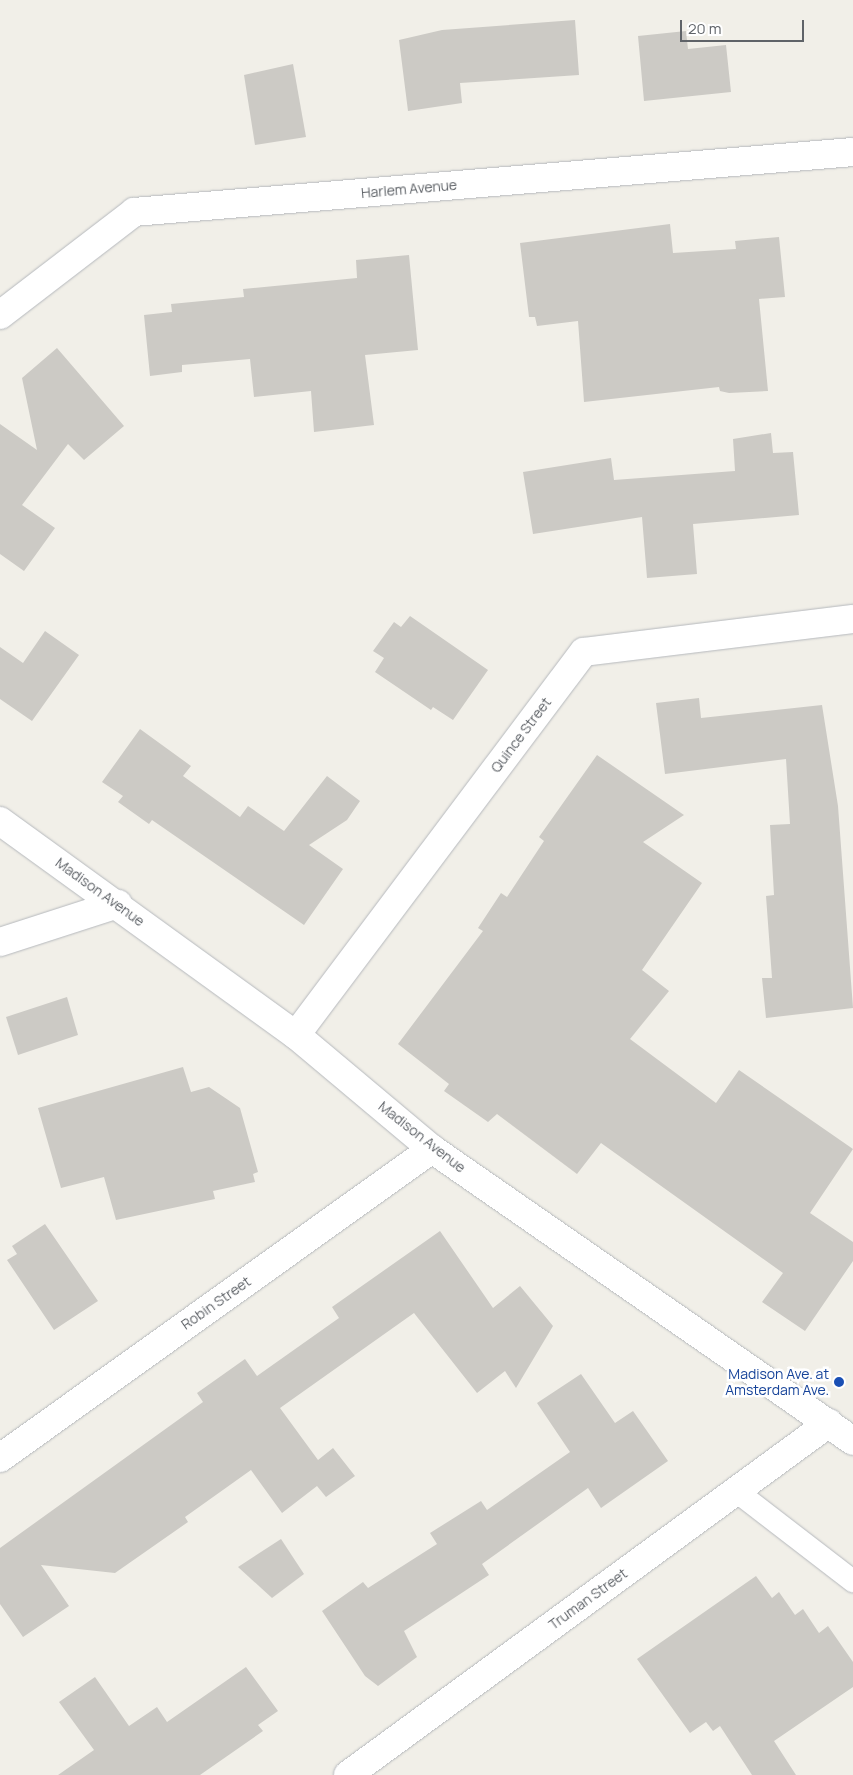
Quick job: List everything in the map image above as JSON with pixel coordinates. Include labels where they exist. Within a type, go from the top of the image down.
[{"type":"street","name":"Harlem Avenue","points":[[0,315],[134,212],[853,152]]},
{"type":"street","name":"Quince Street","points":[[296,1035],[584,652],[853,619]]},
{"type":"street","name":"Madison Avenue","points":[[0,821],[118,904],[296,1035],[432,1149],[853,1440]]},
{"type":"street","points":[[0,942],[118,904]]},
{"type":"street","name":"Robin Street","points":[[0,1458],[432,1149]]},
{"type":"street","name":"Truman Street","points":[[348,1775],[829,1423]]},
{"type":"lane","points":[[736,1491],[853,1581]]},
{"type":"building","points":[[575,20],[579,75],[460,83],[462,103],[408,111],[399,40],[442,30]]},
{"type":"building","points":[[686,31],[688,49],[726,45],[731,92],[644,101],[638,36]]},
{"type":"building","points":[[293,64],[306,137],[255,145],[244,75]]},
{"type":"building","points":[[670,224],[673,253],[736,249],[735,241],[779,237],[785,297],[759,299],[768,391],[729,393],[720,391],[719,387],[584,402],[578,321],[537,326],[535,317],[529,317],[520,243]]},
{"type":"building","points":[[409,255],[418,350],[365,355],[374,425],[314,432],[311,391],[254,397],[250,359],[182,365],[182,372],[150,376],[144,315],[172,312],[171,304],[244,297],[243,289],[357,278],[356,260]]},
{"type":"building","points":[[57,348],[124,426],[84,460],[68,444],[22,505],[55,528],[24,571],[0,554],[0,424],[37,450],[22,378]]},
{"type":"building","points":[[771,433],[773,453],[793,452],[799,515],[693,524],[697,574],[647,578],[642,517],[533,534],[523,472],[611,458],[614,480],[735,471],[733,439]]},
{"type":"building","points":[[410,616],[488,670],[453,720],[433,707],[431,710],[375,672],[384,658],[373,651],[394,622],[401,627]]},
{"type":"building","points":[[45,631],[79,655],[32,721],[0,699],[0,647],[23,663]]},
{"type":"building","points":[[699,698],[701,718],[822,705],[838,806],[853,1008],[766,1018],[762,978],[772,978],[766,896],[774,895],[770,825],[790,824],[786,759],[665,774],[656,703]]},
{"type":"building","points":[[140,729],[191,766],[183,776],[240,817],[248,806],[284,831],[327,776],[360,801],[347,820],[309,845],[343,869],[304,925],[152,820],[149,824],[118,802],[123,796],[102,782]]},
{"type":"building","points":[[597,755],[684,815],[643,842],[702,883],[642,970],[669,991],[630,1039],[716,1103],[739,1070],[853,1149],[810,1213],[853,1242],[853,1261],[805,1331],[762,1302],[783,1273],[601,1143],[577,1174],[497,1114],[488,1122],[444,1091],[449,1084],[398,1044],[483,931],[478,928],[501,893],[507,897],[544,841],[539,837]]},
{"type":"building","points":[[67,997],[78,1035],[18,1055],[6,1017]]},
{"type":"building","points":[[183,1067],[191,1092],[209,1087],[240,1108],[258,1172],[253,1174],[255,1182],[213,1191],[215,1199],[116,1220],[104,1177],[61,1188],[38,1108]]},
{"type":"building","points":[[45,1224],[98,1301],[54,1330],[7,1260],[17,1254],[12,1246]]},
{"type":"building","points":[[440,1231],[493,1308],[520,1286],[553,1326],[516,1388],[505,1371],[477,1393],[414,1313],[280,1408],[318,1460],[333,1448],[355,1476],[326,1497],[317,1486],[282,1513],[251,1470],[185,1517],[188,1522],[115,1573],[41,1565],[69,1606],[23,1637],[0,1604],[0,1548],[203,1402],[197,1393],[245,1359],[257,1376],[339,1318],[332,1307]]},
{"type":"building","points":[[581,1374],[615,1423],[633,1411],[668,1461],[601,1508],[588,1488],[482,1564],[489,1575],[404,1631],[417,1657],[378,1686],[365,1676],[322,1611],[363,1582],[368,1588],[437,1544],[430,1533],[481,1501],[487,1510],[570,1452],[537,1403]]},
{"type":"building","points":[[281,1539],[304,1574],[272,1598],[238,1567]]},
{"type":"building","points":[[756,1576],[772,1598],[779,1592],[795,1615],[803,1609],[819,1633],[828,1626],[853,1662],[853,1687],[774,1741],[796,1775],[752,1775],[720,1726],[713,1731],[706,1722],[690,1733],[637,1659]]},
{"type":"building","points":[[246,1667],[278,1711],[258,1725],[263,1731],[200,1775],[58,1775],[94,1750],[59,1702],[95,1677],[129,1726],[157,1707],[167,1722]]},
{"type":"place","name":"Madison Ave. at Amsterdam Ave.","points":[[839,1382]]}]
